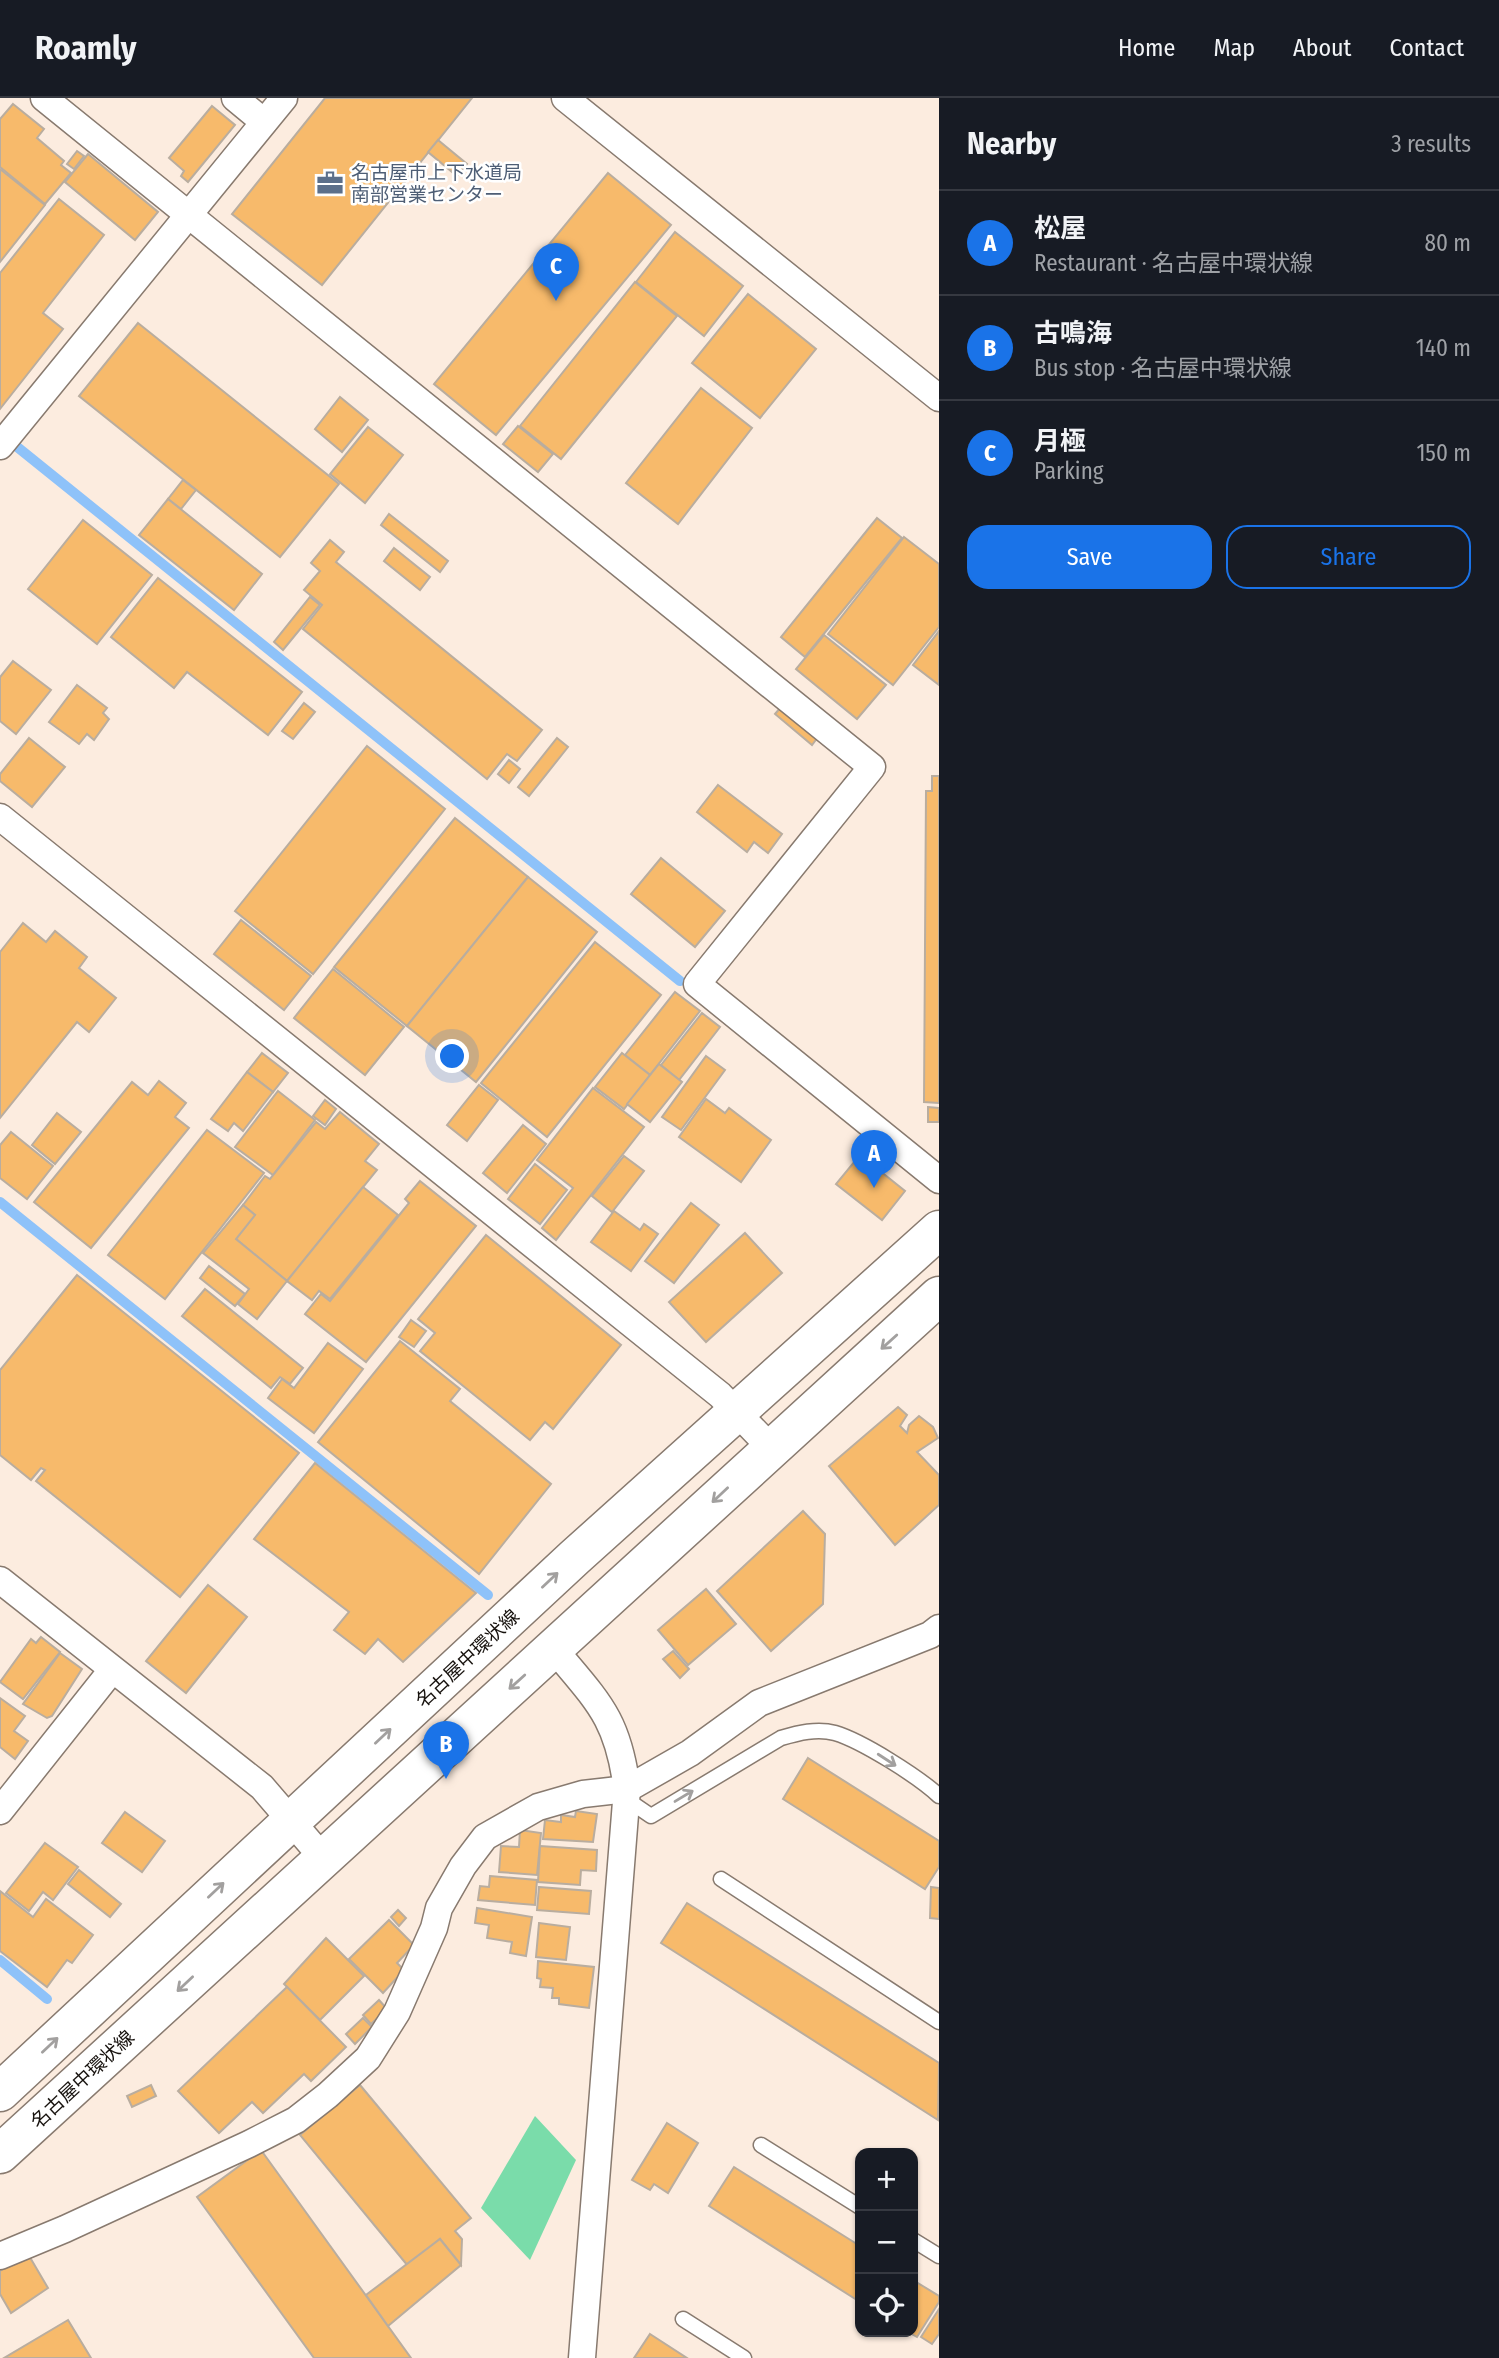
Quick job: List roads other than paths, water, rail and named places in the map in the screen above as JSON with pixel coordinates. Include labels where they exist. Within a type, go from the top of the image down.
[{"type":"main road","name":"名古屋中環状線","points":[[0,2092],[575,1557],[738,1414],[939,1230]]},
{"type":"main road","name":"名古屋中環状線","points":[[0,2154],[939,1296]]},
{"type":"street","points":[[44,98],[872,767],[696,984],[939,1180]]},
{"type":"street","points":[[235,98],[264,122]]},
{"type":"street","points":[[0,446],[284,98]]},
{"type":"street","points":[[565,98],[939,398]]},
{"type":"street","points":[[0,817],[720,1395],[772,1449]]},
{"type":"street","points":[[0,1580],[262,1787],[323,1858]]},
{"type":"street","points":[[0,2256],[65,2229],[296,2120],[368,2058],[397,2012],[434,1928],[439,1908],[463,1866],[485,1837],[538,1807],[583,1794],[627,1794],[759,1703],[930,1635],[939,1628]]},
{"type":"street","points":[[554,1649],[605,1710],[618,1738],[627,1794],[582,2358]]},
{"type":"street","points":[[0,1811],[112,1670]]},
{"type":"lane","points":[[627,1794],[652,1816],[781,1738],[804,1731],[834,1732],[862,1744],[939,1796]]},
{"type":"lane","points":[[722,1879],[939,2022]]},
{"type":"lane","points":[[761,2145],[855,2204]]},
{"type":"lane","points":[[918,2243],[939,2256]]},
{"type":"lane","points":[[683,2319],[744,2358]]},
{"type":"waterway","points":[[16,446],[680,981]]},
{"type":"waterway","points":[[0,1202],[488,1595]]},
{"type":"waterway","points":[[0,1960],[47,1999]]},
{"type":"place","name":"名古屋市上下水道局 南部営業センター","points":[[330,183]]},
{"type":"place","name":"月極","points":[[556,301]]},
{"type":"place","name":"松屋","points":[[874,1188]]},
{"type":"place","name":"古鳴海","points":[[446,1779]]}]
